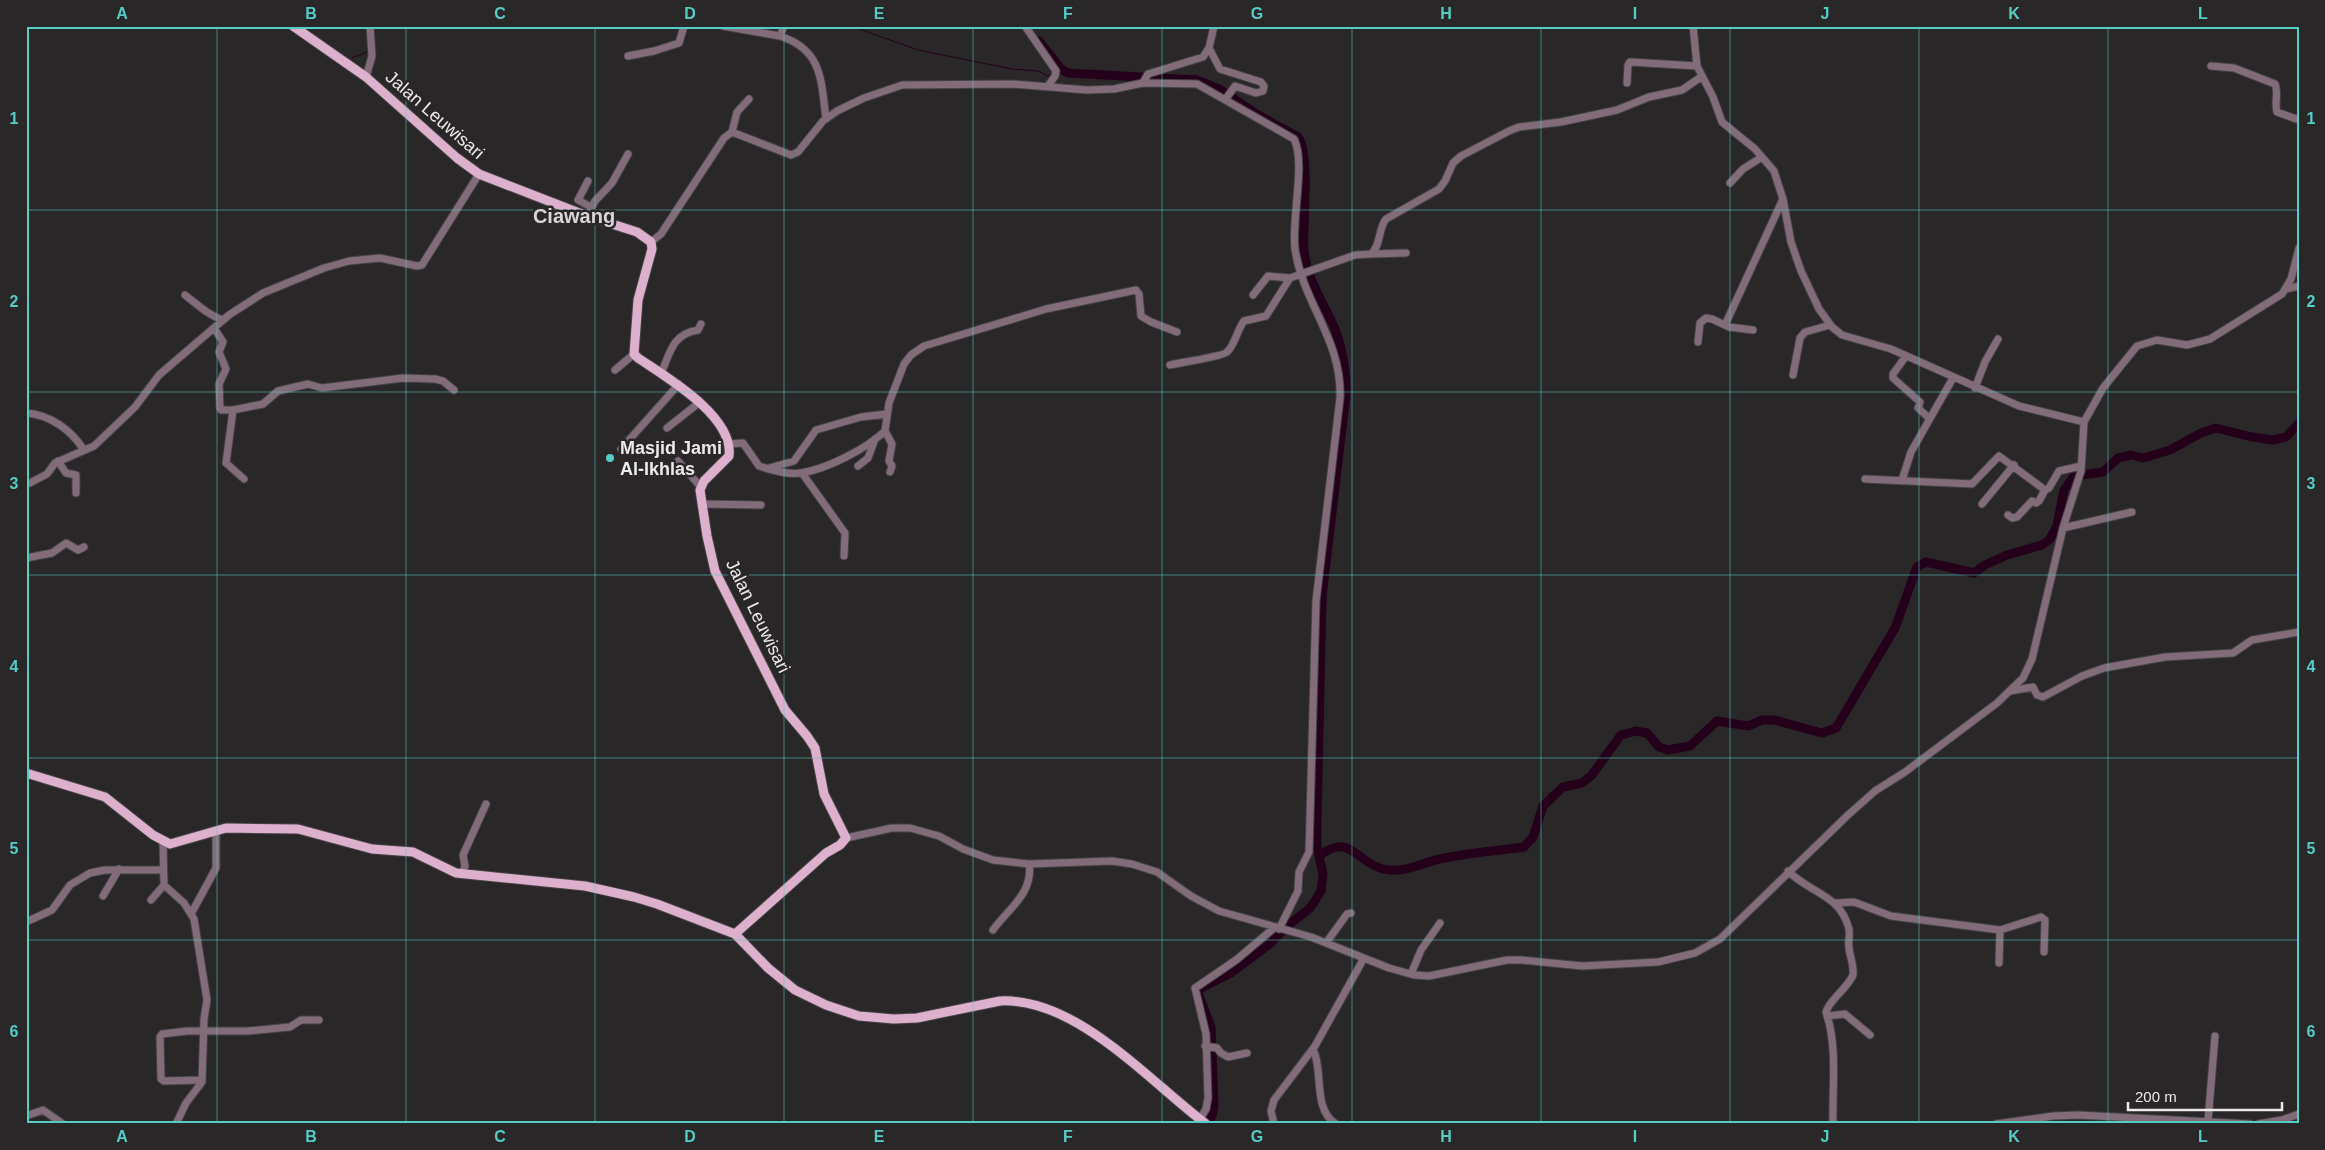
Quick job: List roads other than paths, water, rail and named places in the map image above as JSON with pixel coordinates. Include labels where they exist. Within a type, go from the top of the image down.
[{"type":"main road","name":"Jalan Leuwisari","points":[[293,26],[366,77],[457,158],[479,174],[587,216],[637,232],[652,242]]},
{"type":"main road","points":[[652,242],[652,249],[638,300],[634,354],[661,374],[679,384],[700,402],[724,433],[729,444],[727,459],[700,486]]},
{"type":"main road","name":"Jalan Leuwisari","points":[[700,486],[710,553],[715,571],[786,710],[808,736],[814,748],[824,794],[846,838]]},
{"type":"main road","points":[[26,773],[105,797],[163,842],[176,843],[216,831],[275,828],[298,829],[372,849],[413,852],[447,870],[462,874],[533,879],[584,886],[642,900],[735,934],[768,968],[795,990],[826,1005],[859,1016],[894,1019],[932,1017],[1000,1001],[1013,1001],[1052,1010],[1085,1028],[1112,1048],[1201,1122]]},
{"type":"main road","points":[[735,934],[846,838]]},
{"type":"street","points":[[628,56],[678,44],[681,40],[684,26]]},
{"type":"street","points":[[723,26],[780,36],[804,48],[813,57],[822,80],[826,119]]},
{"type":"street","points":[[780,36],[784,26]]},
{"type":"street","points":[[1025,26],[1056,71],[1048,86]]},
{"type":"street","points":[[732,132],[791,155],[798,152],[826,119],[864,98],[902,85],[976,83],[1048,86],[1087,90],[1114,89],[1200,58],[1209,48],[1214,26]]},
{"type":"street","points":[[1693,26],[1697,66],[1701,77],[1713,97],[1724,126],[1745,141],[1774,171],[1783,199],[1789,234],[1798,261],[1815,303],[1830,325],[1842,335],[1906,356],[2019,406],[2084,422]]},
{"type":"street","points":[[366,77],[371,63],[370,29]]},
{"type":"street","points":[[1209,48],[1220,69],[1261,82],[1264,86],[1260,92],[1236,86],[1227,96]]},
{"type":"street","points":[[1627,83],[1628,65],[1630,62],[1697,66]]},
{"type":"street","points":[[2211,66],[2234,68],[2275,84],[2278,89],[2275,106],[2277,112],[2299,120]]},
{"type":"street","points":[[1371,254],[1377,248],[1382,226],[1386,219],[1440,189],[1457,159],[1489,140],[1519,127],[1561,122],[1617,110],[1650,97],[1682,90],[1701,77]]},
{"type":"street","points":[[1144,79],[1193,84],[1227,96],[1291,136],[1297,143],[1295,242],[1335,352],[1340,371],[1340,398],[1316,601],[1309,852],[1299,872],[1298,891],[1280,929],[1194,988],[1210,1046],[1208,1098],[1201,1122]]},
{"type":"street","points":[[652,242],[661,234],[724,138],[732,132],[738,112],[749,99]]},
{"type":"street","points":[[587,216],[591,207],[612,183],[628,154]]},
{"type":"street","points":[[1730,183],[1743,169],[1762,157]]},
{"type":"street","points":[[26,485],[47,474],[54,463],[94,446],[134,406],[159,374],[223,320],[268,290],[336,264],[371,258],[391,259],[417,266],[422,264],[479,174]]},
{"type":"street","points":[[588,181],[578,200],[591,207]]},
{"type":"street","points":[[1725,325],[1783,199]]},
{"type":"street","points":[[846,838],[892,828],[910,828],[939,836],[977,855],[993,860],[1029,864],[1112,861],[1147,868],[1211,907],[1326,942],[1364,958],[1411,974],[1429,976],[1508,960],[1582,966],[1658,962],[1695,953],[1720,939],[1788,871],[1875,791],[1905,772],[2008,692],[2023,678],[2030,666],[2063,528],[2079,481],[2084,422],[2103,388],[2137,346],[2150,341],[2164,340],[2187,345],[2210,340],[2220,331],[2277,298],[2292,279],[2299,248]]},
{"type":"street","points":[[1253,295],[1268,276],[1290,278],[1355,255],[1406,253]]},
{"type":"street","points":[[1170,365],[1201,358],[1221,356],[1227,353],[1244,321],[1266,316],[1290,278]]},
{"type":"street","points":[[2286,289],[2299,286]]},
{"type":"street","points":[[729,444],[743,443],[757,465],[788,473],[802,473],[861,450],[884,431],[889,402],[904,364],[912,355],[924,346],[1024,315],[1118,296],[1135,290],[1139,294],[1141,316],[1150,322],[1177,332]]},
{"type":"street","points":[[185,295],[203,308],[210,316],[223,320]]},
{"type":"street","points":[[1698,342],[1702,320],[1712,319],[1725,325],[1753,330]]},
{"type":"street","points":[[661,374],[676,340],[686,332],[698,330],[701,324]]},
{"type":"street","points":[[1793,376],[1800,338],[1805,332],[1830,325]]},
{"type":"street","points":[[214,328],[223,342],[219,351],[226,370],[219,384],[220,408],[233,410],[263,404],[280,390],[308,384],[322,388],[403,378],[435,379],[454,390]]},
{"type":"street","points":[[1975,388],[1984,362],[1998,339]]},
{"type":"street","points":[[615,370],[634,354]]},
{"type":"street","points":[[1906,356],[1893,378],[1920,402],[1918,408],[1929,418]]},
{"type":"street","points":[[1902,480],[1911,452],[1953,378]]},
{"type":"street","points":[[621,449],[679,384]]},
{"type":"street","points":[[667,428],[700,402]]},
{"type":"street","points":[[233,410],[226,460],[228,465],[244,479]]},
{"type":"street","points":[[26,413],[41,416],[66,428],[84,450]]},
{"type":"street","points":[[769,468],[794,461],[816,430],[861,417],[887,414]]},
{"type":"street","points":[[884,431],[892,444],[889,461],[892,466],[890,472]]},
{"type":"street","points":[[858,466],[868,458],[875,439]]},
{"type":"street","points":[[1864,479],[1970,484],[1976,482],[1998,456],[2014,465],[2045,490]]},
{"type":"street","points":[[58,461],[66,473],[76,476],[76,493]]},
{"type":"street","points":[[678,461],[700,486]]},
{"type":"street","points":[[1982,504],[2014,465]]},
{"type":"street","points":[[2008,515],[2012,518],[2017,517],[2032,501],[2036,503],[2039,501],[2059,471],[2081,469]]},
{"type":"street","points":[[802,473],[845,534],[844,556]]},
{"type":"street","points":[[702,504],[761,505]]},
{"type":"street","points":[[2063,528],[2132,512]]},
{"type":"street","points":[[26,558],[52,553],[66,543],[78,550],[84,547]]},
{"type":"street","points":[[2008,692],[2032,686],[2037,695],[2043,697],[2082,676],[2104,668],[2165,657],[2233,653],[2252,640],[2299,632]]},
{"type":"street","points":[[462,874],[465,866],[463,855],[486,804]]},
{"type":"street","points":[[191,914],[216,868],[216,831]]},
{"type":"street","points":[[163,842],[162,870],[164,885],[184,903],[194,919],[207,1000],[202,1082],[186,1103],[176,1124]]},
{"type":"street","points":[[993,930],[1028,885],[1029,864]]},
{"type":"street","points":[[103,896],[119,869]]},
{"type":"street","points":[[26,922],[52,910],[76,880],[105,870],[162,870]]},
{"type":"street","points":[[1788,871],[1802,884],[1836,903],[1854,902],[1891,916],[2000,930],[2037,917],[2043,917],[2045,922],[2044,952]]},
{"type":"street","points":[[151,900],[164,885]]},
{"type":"street","points":[[1833,1124],[1834,1048],[1827,1008],[1849,982],[1854,969],[1848,946],[1848,927],[1836,903]]},
{"type":"street","points":[[1326,942],[1347,914],[1351,913]]},
{"type":"street","points":[[1411,974],[1421,950],[1440,923]]},
{"type":"street","points":[[1999,963],[2000,930]]},
{"type":"street","points":[[1274,1124],[1271,1111],[1274,1100],[1313,1049],[1364,958]]},
{"type":"street","points":[[1827,1016],[1845,1014],[1870,1036]]},
{"type":"street","points":[[202,1080],[161,1080],[160,1037],[165,1032],[268,1029],[290,1027],[302,1020],[319,1020]]},
{"type":"street","points":[[2208,1122],[2215,1036]]},
{"type":"street","points":[[1210,1046],[1228,1057],[1247,1053]]},
{"type":"street","points":[[1313,1049],[1318,1058],[1320,1091],[1325,1112],[1336,1124]]},
{"type":"street","points":[[26,1116],[43,1110],[64,1124]]},
{"type":"street","points":[[1996,1124],[2053,1116],[2108,1120],[2250,1124]]},
{"type":"street","points":[[2258,1124],[2295,1118]]},
{"type":"waterway","points":[[851,26],[918,50],[1012,69],[1038,71],[1048,76],[1052,73]]},
{"type":"waterway","points":[[1039,41],[1061,69],[1068,73],[1197,80],[1221,90],[1258,115],[1298,137],[1304,158],[1304,251],[1306,262],[1312,282],[1335,329],[1344,361],[1346,394],[1322,597],[1317,822],[1317,847],[1323,874],[1321,891],[1309,909],[1286,927],[1271,943],[1231,973],[1197,990],[1211,1027],[1214,1106],[1212,1116],[1205,1124]]},
{"type":"waterway","points":[[352,58],[369,51]]},
{"type":"waterway","points":[[1319,856],[1330,849],[1346,848],[1383,869],[1398,870],[1450,857],[1524,847],[1533,837],[1543,806],[1563,787],[1582,783],[1591,776],[1621,735],[1636,731],[1647,733],[1659,747],[1668,750],[1690,746],[1717,721],[1748,726],[1762,720],[1774,720],[1822,733],[1836,728],[1895,628],[1917,567],[1926,562],[1974,573],[1985,565],[2007,555],[2042,545],[2050,539],[2057,526],[2064,490],[2074,476],[2103,472],[2118,458],[2131,455],[2143,458],[2170,450],[2201,433],[2216,428],[2273,440],[2286,437],[2299,423]]},
{"type":"place","name":"Masjid Jami Al-Ikhlas","points":[[610,458]]},
{"type":"district","name":"Ciawang","points":[[574,216]]}]
